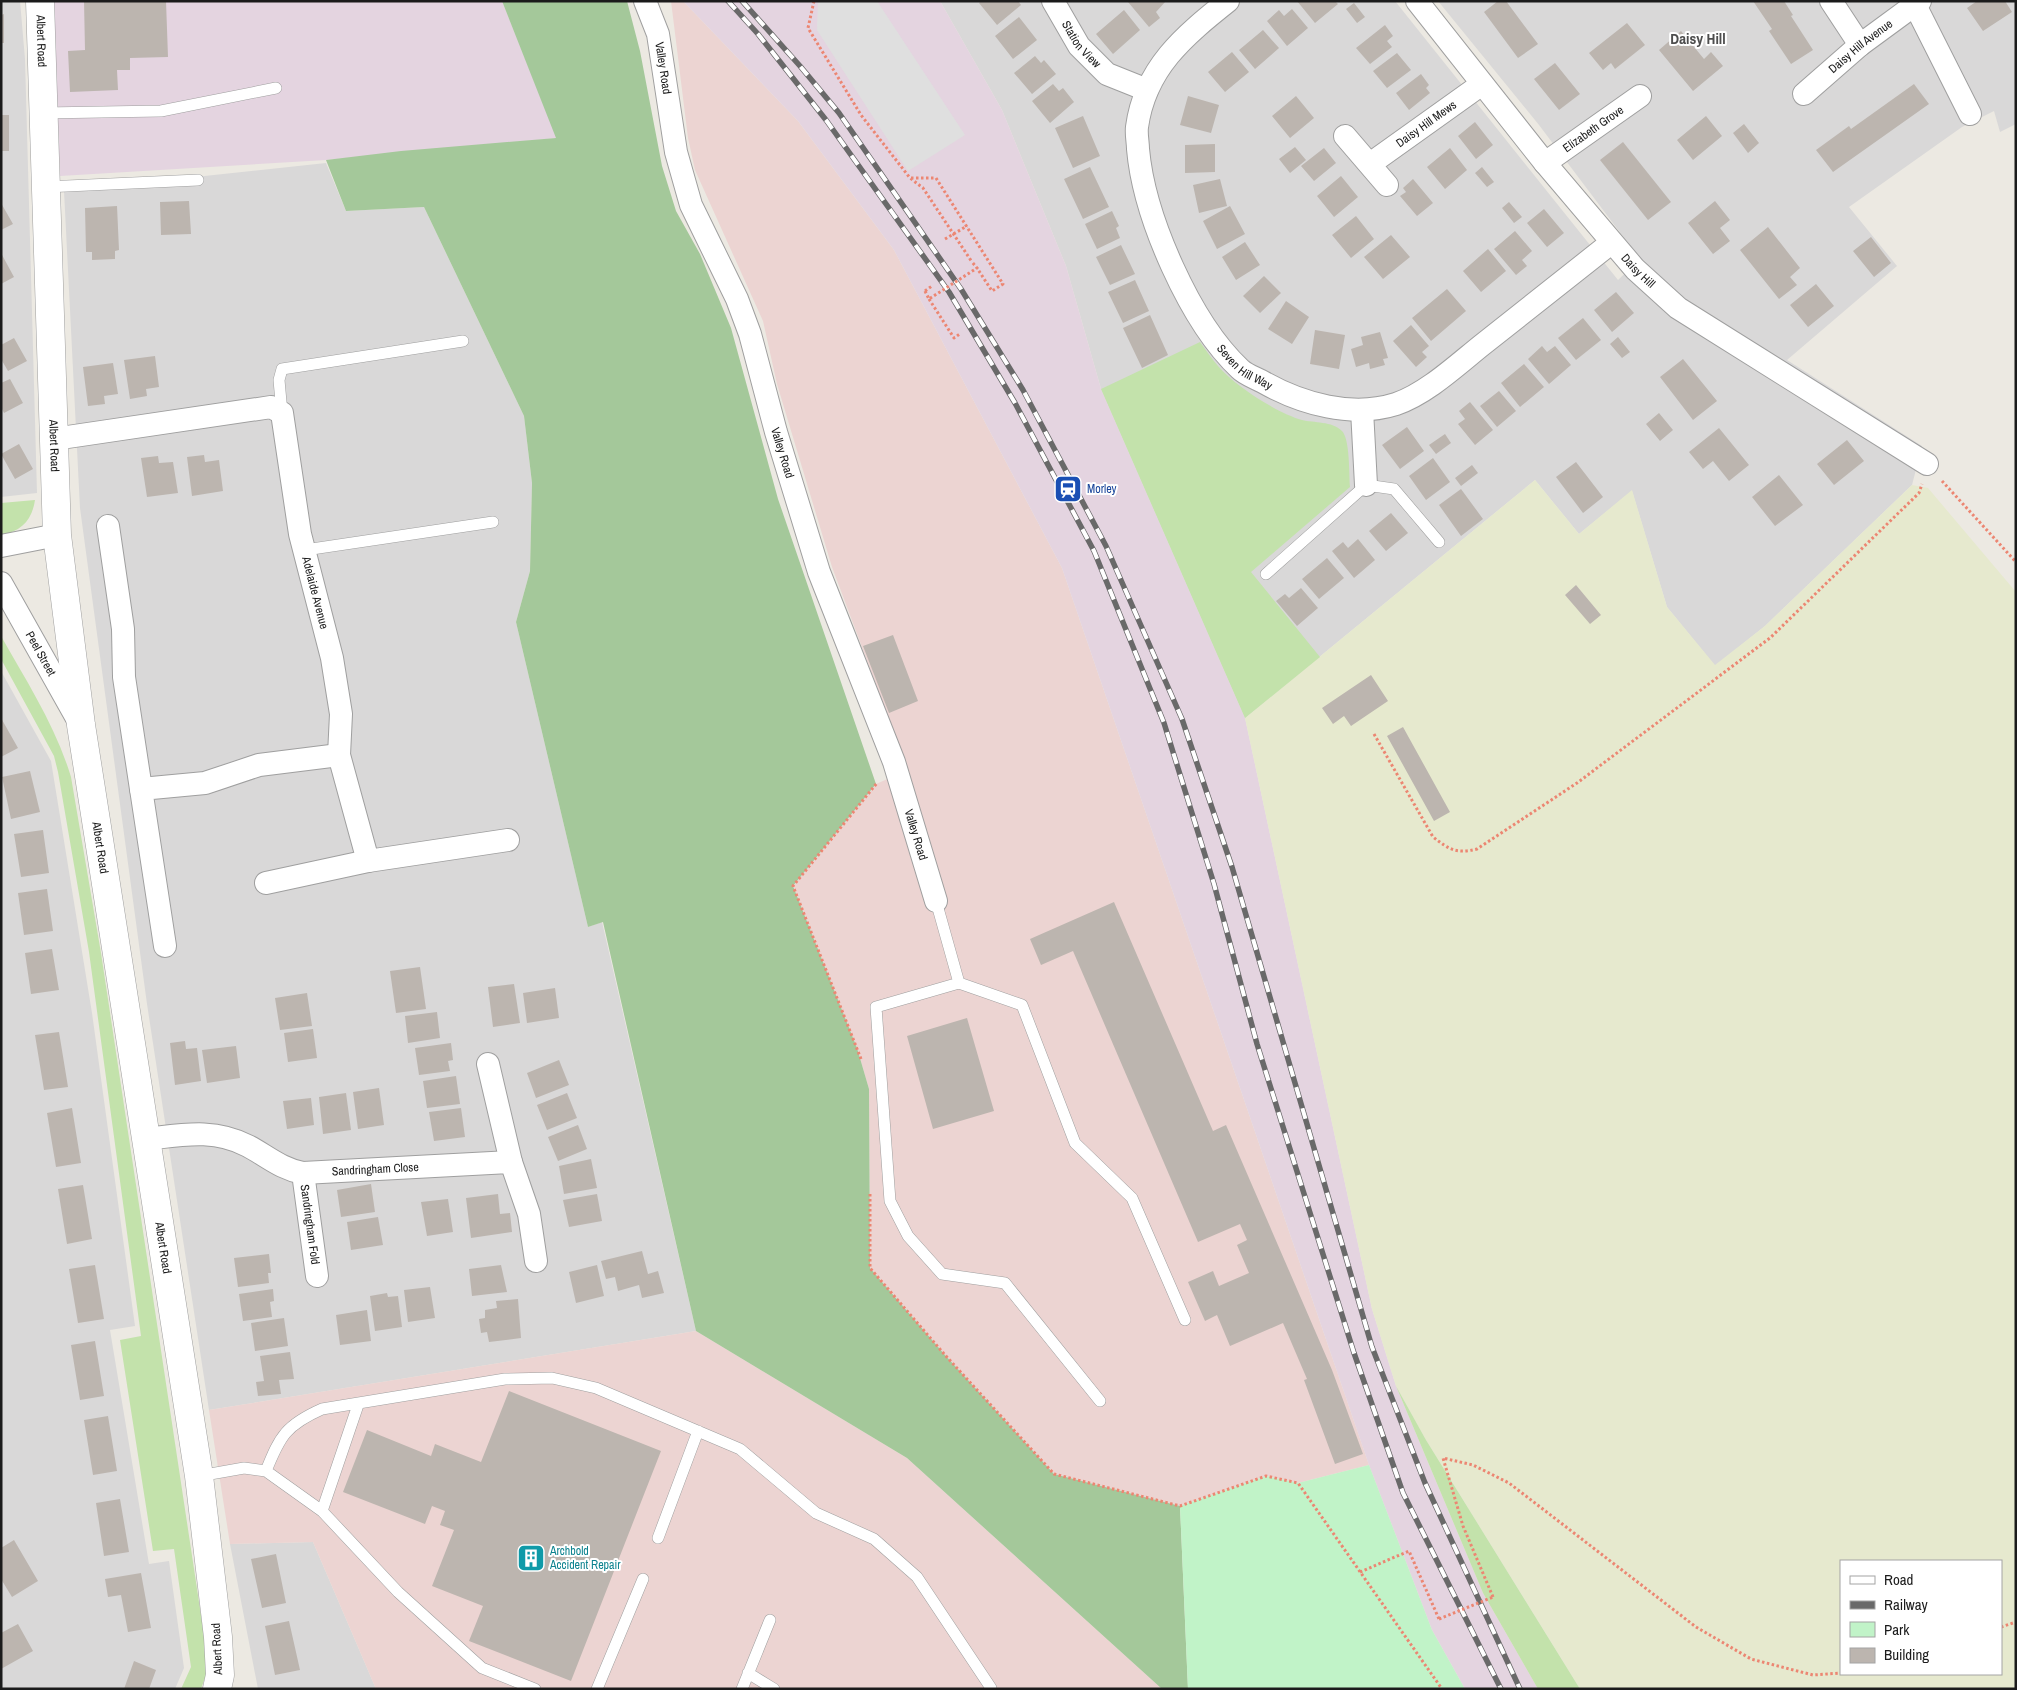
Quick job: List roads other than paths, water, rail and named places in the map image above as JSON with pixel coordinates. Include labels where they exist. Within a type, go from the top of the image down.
[{"type":"street","name":"Albert Road","points":[[40,1],[58,535],[81,725],[199,1476],[218,1637],[220,1675],[217,1689]]},
{"type":"street","name":"Valley Road","points":[[645,1],[658,34],[676,152],[691,205],[737,299],[750,334],[776,432],[819,572],[894,762],[936,901]]},
{"type":"street","name":"Station View","points":[[1053,1],[1079,46],[1107,74],[1147,90]]},
{"type":"street","name":"Seven Hill Way","points":[[1228,1],[1187,33],[1161,62],[1147,90],[1136,128],[1140,172],[1153,221],[1182,284],[1209,332],[1242,370],[1282,393],[1328,407],[1362,410],[1397,403],[1435,382],[1611,243]]},
{"type":"street","points":[[1831,1],[1860,45]]},
{"type":"street","points":[[1918,3],[1970,114]]},
{"type":"street","name":"Daisy Hill Avenue","points":[[1804,94],[1860,45],[1918,3]]},
{"type":"street","name":"Daisy Hill","points":[[1426,4],[1482,84],[1611,243],[1635,269],[1678,308],[1927,464]]},
{"type":"street","name":"Daisy Hill Mews","points":[[1370,164],[1482,84]]},
{"type":"street","name":"Elizabeth Grove","points":[[1545,163],[1640,96]]},
{"type":"street","points":[[1345,136],[1387,185]]},
{"type":"street","points":[[54,439],[271,407],[282,413]]},
{"type":"street","points":[[1362,410],[1366,485]]},
{"type":"street","name":"Adelaide Avenue","points":[[282,413],[300,534],[332,658],[341,714],[339,755],[368,861]]},
{"type":"street","points":[[108,526],[123,629],[124,677],[165,946]]},
{"type":"street","points":[[1,546],[58,535]]},
{"type":"street","name":"Peel Street","points":[[1,583],[81,725]]},
{"type":"street","points":[[141,789],[205,783],[260,765],[339,755]]},
{"type":"street","points":[[266,883],[368,861],[508,840]]},
{"type":"street","points":[[488,1064],[511,1162],[529,1214],[536,1261]]},
{"type":"street","name":"Sandringham Close","points":[[146,1139],[200,1133],[223,1135],[248,1146],[273,1162],[293,1171],[303,1173],[511,1162]]},
{"type":"street","name":"Sandringham Fold","points":[[303,1173],[317,1276]]},
{"type":"lane","points":[[44,113],[161,111],[276,88]]},
{"type":"lane","points":[[45,187],[198,180]]},
{"type":"lane","points":[[282,413],[278,380],[282,369],[463,341]]},
{"type":"lane","points":[[1266,574],[1366,485],[1394,489],[1439,542]]},
{"type":"lane","points":[[305,550],[493,522]]},
{"type":"lane","points":[[936,901],[959,983]]},
{"type":"lane","points":[[1100,1401],[1005,1283],[942,1274],[908,1236],[890,1201],[876,1007],[959,983],[1022,1005],[1075,1143],[1132,1198],[1185,1320]]},
{"type":"lane","points":[[266,1471],[279,1439],[299,1419],[322,1409],[505,1379],[552,1378],[596,1388],[740,1450],[816,1513],[874,1539],[917,1577],[991,1688]]},
{"type":"lane","points":[[322,1511],[358,1404]]},
{"type":"lane","points":[[658,1538],[698,1431]]},
{"type":"lane","points":[[199,1476],[244,1468],[266,1471],[322,1511],[398,1592],[482,1668],[535,1689]]},
{"type":"lane","points":[[597,1689],[643,1579]]},
{"type":"lane","points":[[742,1689],[770,1620]]},
{"type":"lane","points":[[748,1673],[774,1689]]},
{"type":"railway","points":[[728,1],[758,34],[826,120],[949,292],[1015,403],[1094,551],[1164,723],[1214,884],[1257,1044],[1354,1353],[1403,1493],[1501,1689]]},
{"type":"railway","points":[[742,1],[839,113],[961,289],[1023,390],[1106,546],[1182,719],[1232,867],[1372,1347],[1425,1483],[1520,1689]]},
{"type":"place","name":"Morley","points":[[1068,489]]},
{"type":"place","name":"Archbold Accident Repair","points":[[531,1558]]},
{"type":"district","name":"Daisy Hill","points":[[1698,39]]}]
